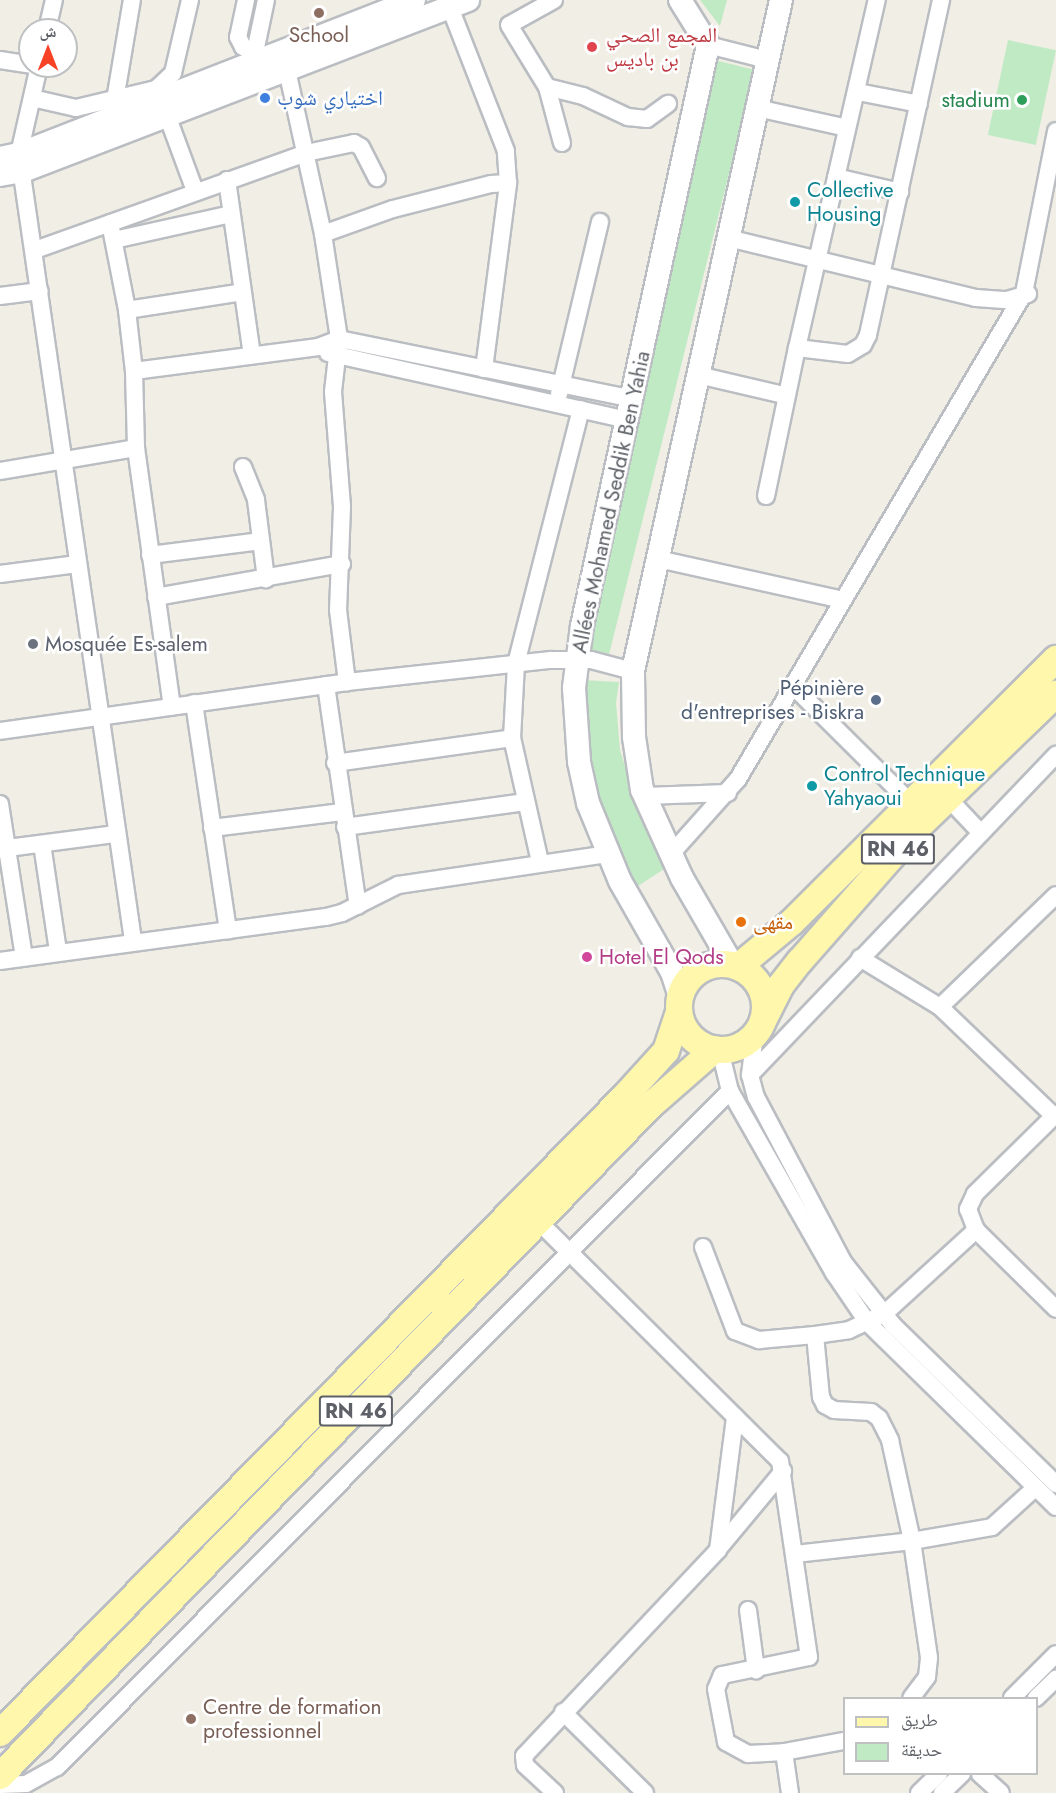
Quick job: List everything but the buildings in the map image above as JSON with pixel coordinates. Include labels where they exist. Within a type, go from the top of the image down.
[{"type":"main road","name":"RN 46","points":[[735,967],[792,922],[1056,659]]},
{"type":"main road","name":"RN 46","points":[[759,1029],[782,985],[800,961],[948,797],[1056,694]]},
{"type":"main road","points":[[710,966],[735,967],[750,974],[764,996],[759,1029],[733,1049],[717,1049],[692,1038],[680,1004],[697,972],[710,966]]},
{"type":"main road","name":"RN 46","points":[[0,1733],[602,1120],[666,1051],[680,1004]]},
{"type":"main road","name":"RN 46","points":[[0,1776],[540,1223],[650,1106],[717,1049]]},
{"type":"street","points":[[50,18],[54,0]]},
{"type":"street","points":[[115,100],[132,0]]},
{"type":"street","points":[[32,98],[76,108],[156,89],[173,73],[190,0]]},
{"type":"street","points":[[246,0],[238,37],[257,65]]},
{"type":"street","points":[[257,65],[266,0]]},
{"type":"street","points":[[362,30],[414,0]]},
{"type":"street","points":[[554,0],[509,25],[547,87],[562,143]]},
{"type":"street","points":[[680,0],[708,45],[767,60]]},
{"type":"street","points":[[735,967],[671,854],[645,796],[634,737],[633,671],[780,0]]},
{"type":"street","points":[[766,496],[784,394],[797,348],[847,128],[858,92],[877,0]]},
{"type":"street","points":[[797,348],[848,354],[863,345],[884,274],[941,0]]},
{"type":"street","points":[[0,175],[14,161],[164,108],[257,65],[285,61],[362,30],[455,2],[506,150],[508,183],[484,369]]},
{"type":"street","name":"Allées Mohamed Seddik Ben Yahia","points":[[680,1004],[672,972],[609,854],[588,803],[579,762],[574,688],[577,659],[708,45]]},
{"type":"street","points":[[0,60],[18,62]]},
{"type":"street","points":[[285,61],[323,234],[339,339],[333,392],[342,507],[342,564],[338,610],[346,682]]},
{"type":"street","points":[[36,78],[14,161],[35,250],[62,462],[133,940]]},
{"type":"street","points":[[547,87],[583,96],[628,117],[647,119],[668,104]]},
{"type":"street","points":[[858,92],[919,104]]},
{"type":"street","points":[[164,108],[195,191]]},
{"type":"street","points":[[757,108],[847,128]]},
{"type":"street","points":[[671,854],[728,793],[1028,294],[1056,131]]},
{"type":"street","points":[[35,250],[306,153],[354,143],[361,147],[377,178]]},
{"type":"street","points":[[836,177],[900,192]]},
{"type":"street","points":[[227,180],[252,355]]},
{"type":"street","points":[[323,234],[393,209],[491,184],[508,183]]},
{"type":"street","points":[[114,240],[231,214]]},
{"type":"street","points":[[110,222],[127,310],[134,371],[136,448],[172,707]]},
{"type":"street","points":[[556,404],[600,222]]},
{"type":"street","points":[[728,238],[976,298],[1007,300],[1028,294]]},
{"type":"street","points":[[0,296],[40,291]]},
{"type":"street","points":[[127,310],[243,292]]},
{"type":"street","points":[[134,371],[318,347],[339,339],[562,385],[631,409]]},
{"type":"street","points":[[318,347],[336,357],[581,409],[631,409]]},
{"type":"street","points":[[698,375],[784,394]]},
{"type":"street","points":[[540,862],[512,738],[516,664],[581,409]]},
{"type":"street","points":[[0,471],[136,448]]},
{"type":"street","points":[[243,467],[256,500],[266,579]]},
{"type":"street","points":[[150,555],[261,541]]},
{"type":"street","points":[[657,559],[843,600]]},
{"type":"street","points":[[0,574],[77,564]]},
{"type":"street","points":[[156,597],[342,564]]},
{"type":"street","points":[[0,731],[346,682],[516,664],[577,659],[633,671]]},
{"type":"street","points":[[326,685],[343,819],[358,906]]},
{"type":"street","points":[[793,686],[912,804]]},
{"type":"street","points":[[195,704],[228,930]]},
{"type":"street","points":[[335,763],[512,738]]},
{"type":"street","points":[[750,1075],[980,831],[1056,755]]},
{"type":"street","points":[[645,796],[728,793]]},
{"type":"street","points":[[948,797],[980,831]]},
{"type":"street","points":[[212,828],[343,819],[525,802]]},
{"type":"street","points":[[0,804],[3,849],[24,957]]},
{"type":"street","points":[[3,849],[116,834]]},
{"type":"street","points":[[42,844],[58,951]]},
{"type":"street","points":[[0,961],[133,940],[326,917],[358,906],[398,885],[540,862],[609,854]]},
{"type":"street","points":[[940,1007],[1056,895]]},
{"type":"street","points":[[860,958],[940,1007],[1055,1115],[975,1194],[968,1209],[976,1230],[1056,1309]]},
{"type":"street","points":[[759,1029],[750,1075],[756,1097],[844,1263],[884,1314],[1056,1484]]},
{"type":"street","points":[[717,1049],[730,1091],[834,1273],[868,1323],[1056,1507]]},
{"type":"street","points":[[0,1785],[26,1784],[57,1767],[730,1091]]},
{"type":"street","points":[[540,1223],[567,1253],[735,1417],[768,1446],[783,1471],[809,1657],[756,1670],[722,1675],[718,1681],[722,1733],[726,1742],[748,1754],[784,1752],[843,1741]]},
{"type":"street","points":[[704,1247],[723,1290],[732,1326],[740,1336],[759,1340],[815,1335],[868,1323],[884,1314],[976,1230]]},
{"type":"street","points":[[815,1335],[821,1397],[825,1405],[834,1410],[871,1412],[879,1418],[890,1440],[912,1542],[929,1670],[912,1697]]},
{"type":"street","points":[[718,1550],[735,1417]]},
{"type":"street","points":[[555,1793],[523,1760],[563,1712],[718,1550],[783,1471]]},
{"type":"street","points":[[795,1554],[912,1542],[993,1527],[1036,1487]]},
{"type":"street","points":[[748,1610],[756,1670]]},
{"type":"street","points":[[1013,1697],[1056,1654]]},
{"type":"street","points":[[1037,1697],[1056,1679]]},
{"type":"street","points":[[563,1712],[645,1793]]},
{"type":"street","points":[[784,1752],[790,1793]]},
{"type":"street","points":[[920,1793],[937,1775]]},
{"type":"street","points":[[942,1793],[960,1775]]},
{"type":"street","points":[[982,1775],[1001,1793]]},
{"type":"green space","points":[[700,0],[727,0],[720,26]]},
{"type":"green space","name":"stadium","points":[[1008,40],[1056,50],[1036,145],[988,135]]},
{"type":"green space","points":[[715,60],[755,70],[609,654],[569,644]]},
{"type":"green space","points":[[582,680],[619,682],[616,703],[620,750],[638,808],[664,869],[632,890],[588,781]]},
{"type":"place","name":"School","points":[[319,13]]},
{"type":"place","name":"المجمع الصحي بن باديس","points":[[592,47]]},
{"type":"place","name":"اختياري شوب","points":[[265,98]]},
{"type":"place","name":"stadium","points":[[1022,100]]},
{"type":"place","name":"Collective Housing","points":[[795,202]]},
{"type":"place","name":"Mosquée Es-salem","points":[[33,644]]},
{"type":"place","name":"Pépinière d'entreprises - Biskra","points":[[876,700]]},
{"type":"place","name":"Control Technique Yahyaoui","points":[[812,786]]},
{"type":"place","name":"مقهى","points":[[741,922]]},
{"type":"place","name":"Hotel El Qods","points":[[587,957]]},
{"type":"place","name":"Centre de formation professionnel","points":[[191,1719]]}]
